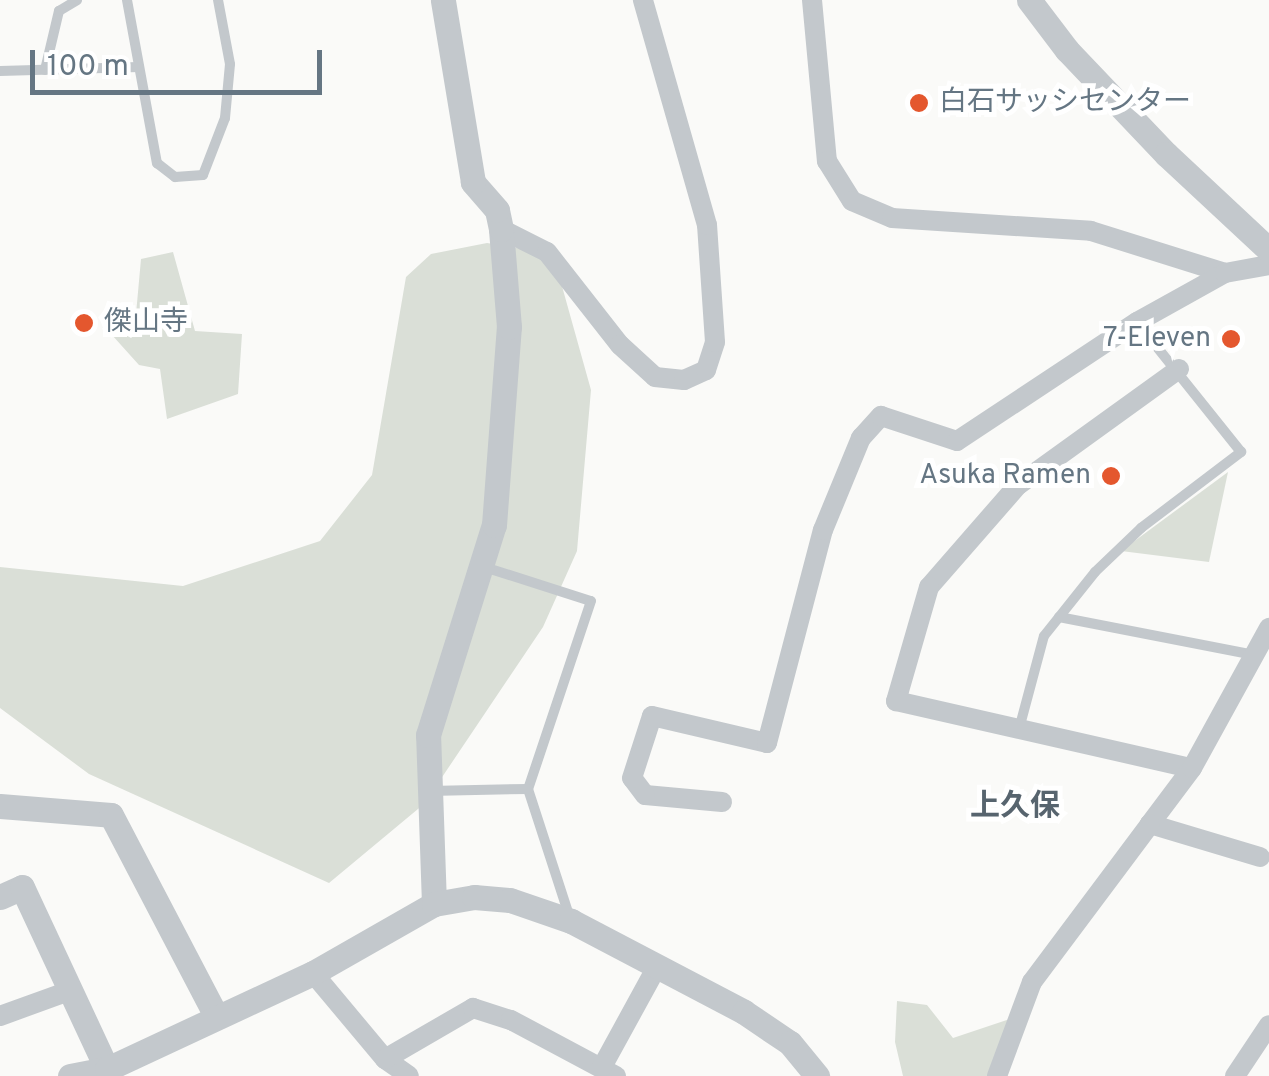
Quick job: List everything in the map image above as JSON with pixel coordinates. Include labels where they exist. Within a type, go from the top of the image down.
[{"type":"street","points":[[434,904],[425,791],[428,734],[494,526],[510,327],[497,210],[473,182],[443,0]]},
{"type":"street","points":[[501,230],[547,252],[620,345],[655,377],[684,380],[706,370],[716,342],[708,225],[643,0]]},
{"type":"street","points":[[812,0],[826,160],[852,201],[892,218],[1092,231],[1225,272]]},
{"type":"street","points":[[1029,0],[1067,50],[1166,154],[1269,250]]},
{"type":"street","points":[[722,802],[646,795],[639,787],[632,778],[652,716],[767,743],[823,530],[861,438],[881,416],[956,441],[1137,322],[1225,272],[1269,266]]},
{"type":"street","points":[[1179,369],[1018,486],[930,588],[896,701],[1192,768]]},
{"type":"street","points":[[998,1076],[1032,982],[1192,768],[1269,628]]},
{"type":"street","points":[[0,806],[111,815],[216,1014]]},
{"type":"street","points":[[1150,824],[1260,856]]},
{"type":"street","points":[[0,897],[22,887],[107,1068]]},
{"type":"street","points":[[70,1076],[107,1068],[313,972],[434,904],[510,900],[571,921],[655,970],[744,1012],[790,1043],[817,1076]]},
{"type":"street","points":[[385,1059],[474,1008],[609,1072],[655,970]]},
{"type":"street","points":[[313,972],[385,1059],[409,1076]]},
{"type":"street","points":[[0,1016],[69,991]]},
{"type":"street","points":[[1235,1076],[1269,1025]]},
{"type":"lane","points":[[45,70],[59,11],[78,0]]},
{"type":"lane","points":[[127,0],[157,163],[175,178],[203,175],[225,118],[230,64],[218,0]]},
{"type":"lane","points":[[0,71],[139,67]]},
{"type":"lane","points":[[1019,729],[1044,636],[1059,617],[1141,528],[1241,452],[1179,369],[1137,322]]},
{"type":"lane","points":[[481,566],[591,600],[528,789],[571,921]]},
{"type":"lane","points":[[1059,617],[1255,656]]},
{"type":"lane","points":[[425,791],[528,789]]},
{"type":"shaded area","points":[[487,243],[553,254],[591,390],[577,551],[543,627],[424,804],[329,883],[89,774],[0,708],[0,567],[183,586],[320,541],[372,475],[406,277],[431,254]]},
{"type":"shaded area","points":[[173,252],[195,331],[242,334],[238,394],[167,419],[160,369],[139,365],[103,325],[136,314],[141,259]]},
{"type":"shaded area","points":[[1228,472],[1209,562],[1121,551]]},
{"type":"shaded area","points":[[897,1001],[927,1005],[953,1038],[1019,1016],[997,1076],[903,1076],[895,1042]]},
{"type":"place","name":"白石サッシセンター","points":[[919,103]]},
{"type":"place","name":"傑山寺","points":[[84,323]]},
{"type":"place","name":"7-Eleven","points":[[1231,339]]},
{"type":"place","name":"Asuka Ramen","points":[[1111,476]]},
{"type":"district","name":"上久保","points":[[1015,808]]}]
